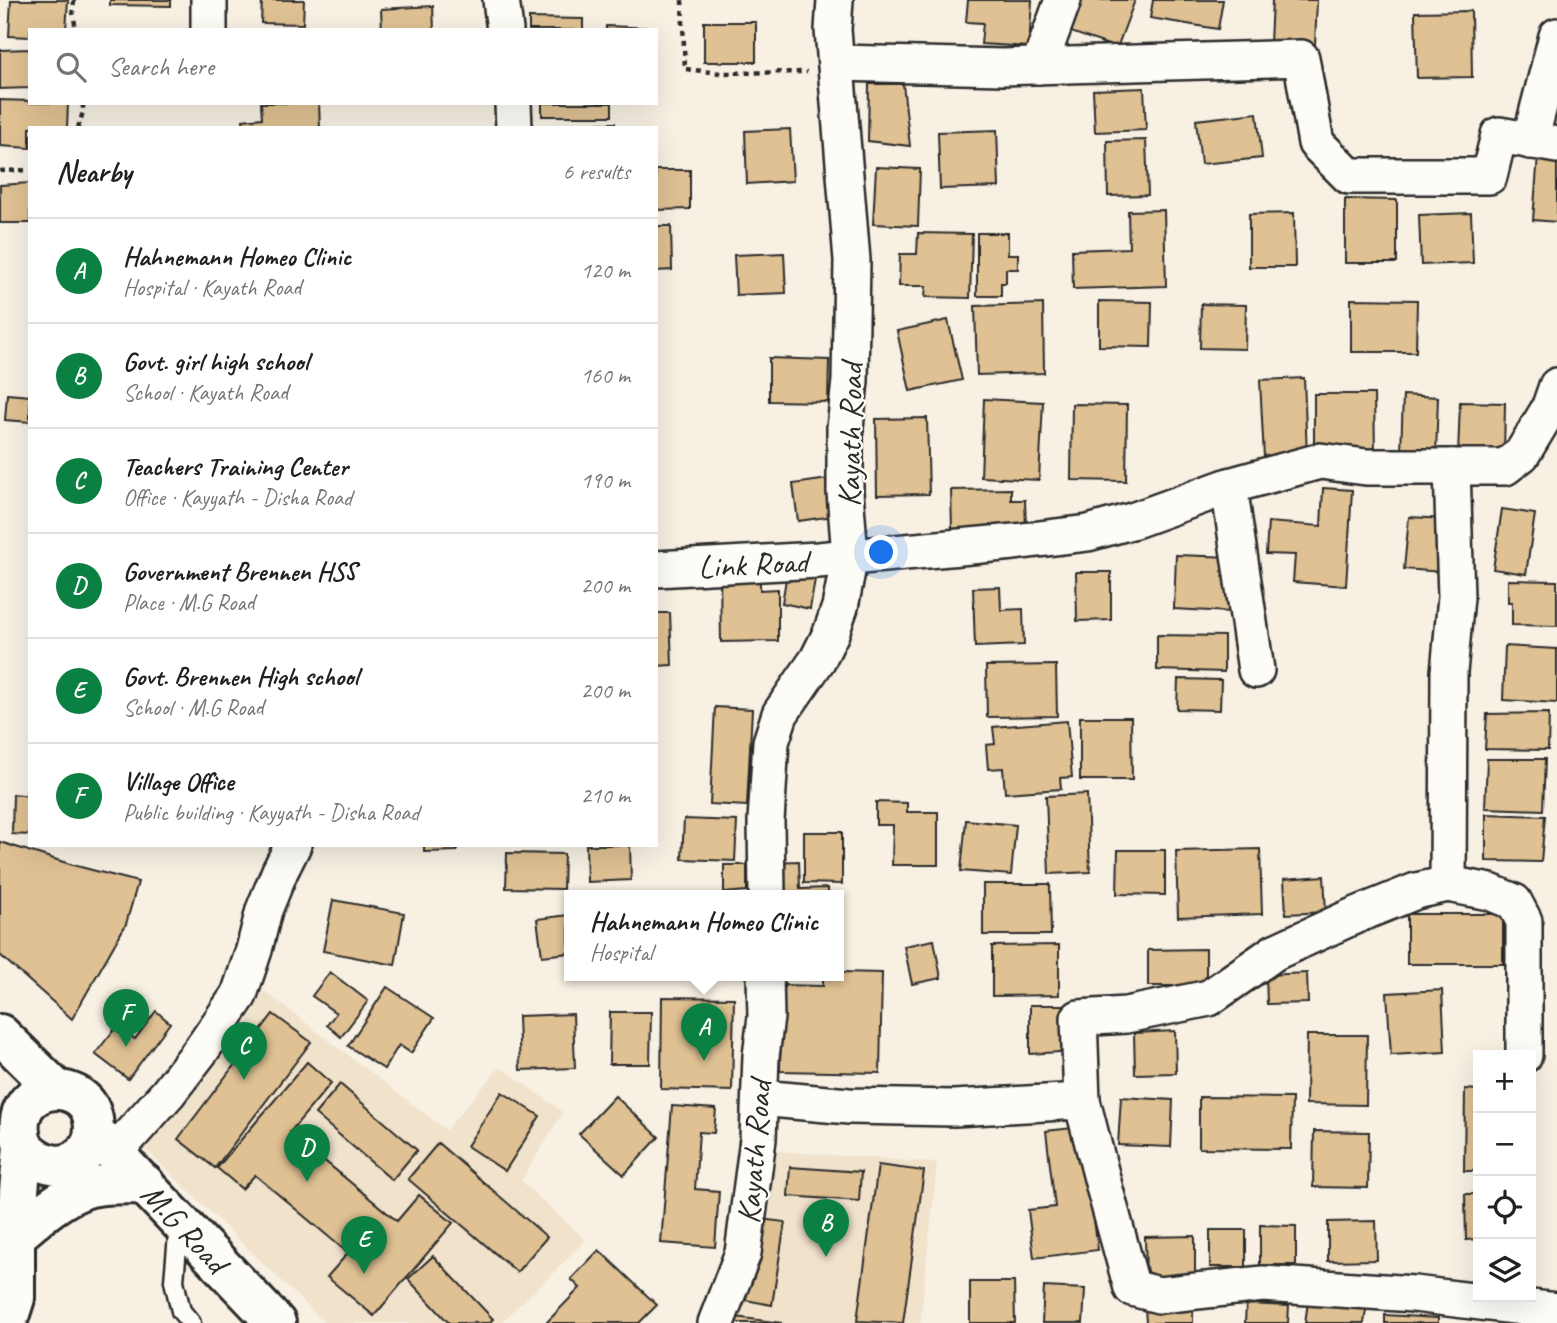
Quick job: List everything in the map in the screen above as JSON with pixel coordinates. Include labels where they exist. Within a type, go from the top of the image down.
[{"type":"main road","points":[[0,1034],[57,1090]]},
{"type":"main road","points":[[0,1059],[9,1073],[13,1092],[32,1141],[65,1164],[86,1151],[92,1140],[104,1142]]},
{"type":"main road","points":[[6,1316],[15,1298],[15,1236],[32,1141],[30,1100],[40,1093],[57,1090],[65,1090],[77,1096],[86,1104],[104,1142]]},
{"type":"main road","name":"M.G Road","points":[[104,1142],[276,1323]]},
{"type":"main road","points":[[15,1236],[53,1205],[80,1190],[99,1186],[145,1184]]},
{"type":"street","points":[[209,0],[209,28]]},
{"type":"street","points":[[501,0],[505,28]]},
{"type":"street","name":"Kayath Road","points":[[767,890],[766,821],[771,742],[780,715],[818,659],[831,633],[840,607],[850,556],[845,492],[845,428],[850,380],[852,260],[833,30],[835,0]]},
{"type":"street","points":[[1039,66],[1063,0]]},
{"type":"street","points":[[837,69],[1301,58],[1316,143],[1349,176],[1489,176],[1499,135],[1544,143],[1557,36]]},
{"type":"street","points":[[513,105],[514,126]]},
{"type":"street","name":"Link Road","points":[[658,569],[818,560],[1088,533],[1135,520],[1229,486],[1320,461],[1366,467],[1505,467],[1522,454],[1549,409],[1557,386]]},
{"type":"street","points":[[1448,884],[1449,672],[1456,597],[1452,467]]},
{"type":"street","points":[[1229,486],[1256,670]]},
{"type":"street","points":[[104,1142],[168,1093],[239,995],[264,910],[292,847]]},
{"type":"street","points":[[1524,1050],[1524,921],[1514,902],[1490,892],[1448,884],[1416,891],[1275,952],[1209,999],[1126,1015],[1079,1018],[1082,1101],[1132,1288],[1159,1296],[1263,1284],[1536,1305]]},
{"type":"street","name":"Kayath Road","points":[[716,1323],[743,1253],[758,1139],[761,1056],[766,1017],[765,981]]},
{"type":"street","points":[[760,1098],[849,1106],[954,1108],[1082,1101]]},
{"type":"lane","points":[[180,1221],[174,1280],[181,1311],[191,1323]]},
{"type":"path","points":[[74,0],[76,28]]},
{"type":"path","points":[[682,0],[685,69],[720,72],[814,72],[837,69]]},
{"type":"path","points":[[79,126],[83,105]]},
{"type":"path","points":[[0,171],[28,170]]},
{"type":"shaded area","points":[[260,988],[446,1130],[500,1067],[563,1112],[521,1181],[585,1240],[500,1323],[325,1323],[137,1141]]},
{"type":"shaded area","points":[[764,1150],[937,1163],[920,1323],[732,1323]]},
{"type":"building","points":[[11,0],[68,0],[66,28],[28,28],[28,37],[9,36]]},
{"type":"building","points":[[110,0],[171,0],[171,6],[110,5]]},
{"type":"building","points":[[262,0],[304,0],[303,24],[261,23]]},
{"type":"building","points":[[968,0],[1032,0],[1029,47],[981,44],[983,23],[966,22]]},
{"type":"building","points":[[1079,0],[1135,0],[1117,48],[1068,31]]},
{"type":"building","points":[[1153,0],[1223,0],[1218,29],[1150,18]]},
{"type":"building","points":[[1272,0],[1317,0],[1315,45],[1270,43]]},
{"type":"building","points":[[433,6],[434,28],[382,28],[381,9]]},
{"type":"building","points":[[1471,11],[1472,77],[1417,78],[1415,12]]},
{"type":"building","points":[[529,18],[583,19],[583,28],[529,28]]},
{"type":"building","points":[[704,22],[756,22],[756,62],[704,62]]},
{"type":"building","points":[[606,26],[655,28],[606,28]]},
{"type":"building","points":[[28,49],[28,88],[0,89],[0,50]]},
{"type":"building","points":[[869,84],[903,84],[910,146],[868,141]]},
{"type":"building","points":[[1144,88],[1146,130],[1095,132],[1093,90]]},
{"type":"building","points":[[0,100],[28,101],[28,105],[68,105],[67,126],[28,126],[28,148],[0,146]]},
{"type":"building","points":[[261,105],[319,105],[320,126],[244,126],[243,120],[262,118]]},
{"type":"building","points":[[542,105],[612,105],[612,116],[542,116]]},
{"type":"building","points":[[1257,113],[1262,158],[1201,164],[1196,120]]},
{"type":"building","points":[[615,123],[615,126],[572,126]]},
{"type":"building","points":[[790,129],[793,181],[747,184],[745,131]]},
{"type":"building","points":[[997,130],[999,187],[940,189],[938,132]]},
{"type":"building","points":[[1146,140],[1148,195],[1108,196],[1107,141]]},
{"type":"building","points":[[1538,155],[1557,156],[1557,222],[1533,220]]},
{"type":"building","points":[[876,167],[920,169],[918,226],[873,224]]},
{"type":"building","points":[[658,170],[690,170],[690,209],[658,210]]},
{"type":"building","points":[[28,183],[28,223],[0,223],[0,185]]},
{"type":"building","points":[[1345,199],[1397,200],[1397,263],[1345,263]]},
{"type":"building","points":[[1164,210],[1166,286],[1073,289],[1072,250],[1129,248],[1128,211]]},
{"type":"building","points":[[1294,213],[1295,267],[1249,267],[1249,214]]},
{"type":"building","points":[[1471,213],[1473,263],[1421,265],[1419,215]]},
{"type":"building","points":[[658,226],[671,226],[672,270],[658,271]]},
{"type":"building","points":[[918,233],[972,234],[970,298],[925,297],[926,286],[899,286],[900,254],[917,254]]},
{"type":"building","points":[[977,233],[1008,233],[1008,254],[1018,254],[1018,269],[1006,269],[1006,283],[1001,283],[1001,296],[977,296]]},
{"type":"building","points":[[784,253],[786,293],[736,295],[734,255]]},
{"type":"building","points":[[1351,299],[1417,300],[1416,352],[1351,352]]},
{"type":"building","points":[[1099,301],[1152,302],[1151,347],[1099,346]]},
{"type":"building","points":[[1043,304],[1044,373],[977,375],[975,306]]},
{"type":"building","points":[[1201,304],[1246,305],[1245,349],[1200,348]]},
{"type":"building","points":[[948,320],[962,380],[910,391],[897,331]]},
{"type":"building","points":[[769,358],[829,360],[828,402],[769,401]]},
{"type":"building","points":[[1304,378],[1307,456],[1264,458],[1260,380]]},
{"type":"building","points":[[7,394],[28,396],[28,422],[5,420]]},
{"type":"building","points":[[1314,394],[1374,394],[1375,453],[1314,454]]},
{"type":"building","points":[[1403,395],[1438,397],[1436,455],[1401,453]]},
{"type":"building","points":[[984,399],[1043,402],[1039,480],[981,477]]},
{"type":"building","points":[[1460,402],[1505,403],[1504,456],[1458,455]]},
{"type":"building","points":[[1072,404],[1127,405],[1126,481],[1071,480]]},
{"type":"building","points":[[927,418],[929,494],[877,495],[876,419]]},
{"type":"building","points":[[836,478],[841,515],[798,521],[793,484]]},
{"type":"building","points":[[1323,488],[1352,490],[1346,586],[1293,582],[1295,555],[1266,554],[1268,522],[1321,526]]},
{"type":"building","points":[[1011,489],[1011,500],[1025,500],[1026,529],[952,529],[951,490]]},
{"type":"building","points":[[1502,509],[1535,514],[1526,574],[1493,569]]},
{"type":"building","points":[[1409,517],[1446,519],[1442,572],[1404,569]]},
{"type":"building","points":[[1176,555],[1233,557],[1230,612],[1174,609]]},
{"type":"building","points":[[1076,572],[1111,572],[1111,620],[1077,621]]},
{"type":"building","points":[[787,573],[815,579],[810,609],[782,603]]},
{"type":"building","points":[[720,574],[760,574],[760,590],[778,589],[778,641],[721,642]]},
{"type":"building","points":[[1508,580],[1557,581],[1557,626],[1512,625]]},
{"type":"building","points":[[1000,587],[1001,610],[1023,609],[1024,645],[975,647],[973,588]]},
{"type":"building","points":[[658,613],[670,613],[672,665],[658,666]]},
{"type":"building","points":[[1157,635],[1224,636],[1224,672],[1157,670]]},
{"type":"building","points":[[1505,646],[1557,649],[1557,703],[1503,700]]},
{"type":"building","points":[[1056,665],[1057,716],[987,717],[986,666]]},
{"type":"building","points":[[1178,679],[1221,680],[1220,710],[1177,709]]},
{"type":"building","points":[[715,707],[752,709],[747,806],[710,804]]},
{"type":"building","points":[[1549,713],[1548,750],[1485,749],[1487,714]]},
{"type":"building","points":[[1080,717],[1131,717],[1132,780],[1080,780]]},
{"type":"building","points":[[1067,721],[1072,777],[1060,778],[1061,789],[1005,793],[1003,768],[988,769],[986,745],[995,744],[993,727]]},
{"type":"building","points":[[1487,759],[1545,759],[1543,810],[1485,808]]},
{"type":"building","points":[[13,794],[28,796],[28,835],[12,834]]},
{"type":"building","points":[[1087,794],[1090,872],[1049,874],[1046,796]]},
{"type":"building","points":[[876,802],[907,803],[907,812],[938,812],[938,865],[892,865],[893,825],[876,825]]},
{"type":"building","points":[[1486,814],[1545,816],[1541,862],[1486,861]]},
{"type":"building","points":[[684,819],[737,821],[735,861],[682,859]]},
{"type":"building","points":[[966,820],[1016,825],[1011,875],[961,871]]},
{"type":"building","points":[[804,832],[842,832],[842,884],[804,883]]},
{"type":"building","points":[[0,842],[138,882],[126,924],[72,1019],[0,955]]},
{"type":"building","points":[[424,847],[457,847],[457,851],[424,852]]},
{"type":"building","points":[[586,847],[630,847],[631,880],[587,882]]},
{"type":"building","points":[[1260,849],[1262,914],[1178,917],[1176,851]]},
{"type":"building","points":[[1118,850],[1165,850],[1165,895],[1117,894]]},
{"type":"building","points":[[507,853],[564,854],[563,889],[506,888]]},
{"type":"building","points":[[799,861],[800,889],[828,890],[774,890],[773,862]]},
{"type":"building","points":[[724,865],[747,865],[747,890],[724,890]]},
{"type":"building","points":[[1324,876],[1326,912],[1286,914],[1284,879]]},
{"type":"building","points":[[983,884],[1050,884],[1051,935],[983,935]]},
{"type":"building","points":[[333,900],[404,913],[395,965],[323,951]]},
{"type":"building","points":[[1407,914],[1503,914],[1503,964],[1407,964]]},
{"type":"building","points":[[564,916],[564,954],[542,956],[537,919]]},
{"type":"building","points":[[934,940],[941,978],[912,984],[904,946]]},
{"type":"building","points":[[1059,945],[1059,995],[992,996],[992,946]]},
{"type":"building","points":[[1206,949],[1206,986],[1148,986],[1148,950]]},
{"type":"building","points":[[330,972],[368,1001],[341,1037],[327,1025],[336,1013],[312,996]]},
{"type":"building","points":[[844,972],[882,973],[880,1073],[780,1071],[782,985],[823,986],[823,981],[844,981]]},
{"type":"building","points":[[1307,973],[1308,1003],[1267,1004],[1266,975]]},
{"type":"building","points":[[387,987],[434,1018],[411,1053],[399,1045],[384,1069],[348,1046]]},
{"type":"building","points":[[1442,990],[1445,1052],[1391,1055],[1387,993]]},
{"type":"building","points":[[662,997],[734,998],[732,1091],[661,1089]]},
{"type":"building","points":[[1030,1005],[1073,1005],[1074,1051],[1030,1054]]},
{"type":"building","points":[[156,1011],[170,1023],[128,1079],[95,1054],[117,1026],[135,1039]]},
{"type":"building","points":[[610,1012],[651,1012],[650,1064],[609,1064]]},
{"type":"building","points":[[273,1014],[311,1042],[215,1168],[178,1139]]},
{"type":"building","points":[[573,1014],[575,1068],[520,1070],[518,1016]]},
{"type":"building","points":[[1175,1031],[1176,1073],[1135,1074],[1134,1033]]},
{"type":"building","points":[[1307,1035],[1367,1035],[1366,1105],[1306,1104]]},
{"type":"building","points":[[307,1062],[331,1083],[290,1132],[397,1221],[419,1195],[453,1223],[374,1316],[327,1277],[348,1253],[255,1175],[242,1189],[217,1168]]},
{"type":"building","points":[[340,1084],[417,1150],[392,1180],[315,1114]]},
{"type":"building","points":[[1465,1089],[1473,1090],[1473,1171],[1464,1171]]},
{"type":"building","points":[[502,1092],[540,1116],[505,1171],[467,1146]]},
{"type":"building","points":[[615,1096],[659,1137],[624,1175],[579,1134]]},
{"type":"building","points":[[1121,1097],[1173,1100],[1171,1147],[1118,1145]]},
{"type":"building","points":[[1199,1097],[1292,1098],[1291,1149],[1199,1148]]},
{"type":"building","points":[[672,1106],[716,1109],[714,1133],[699,1132],[695,1189],[719,1191],[715,1247],[661,1243]]},
{"type":"building","points":[[1082,1127],[1098,1250],[1034,1258],[1028,1210],[1055,1207],[1046,1131]]},
{"type":"building","points":[[1314,1131],[1369,1132],[1368,1188],[1313,1187]]},
{"type":"building","points":[[438,1143],[547,1237],[517,1272],[408,1179]]},
{"type":"building","points":[[878,1165],[924,1171],[903,1323],[857,1321]]},
{"type":"building","points":[[790,1167],[861,1172],[859,1201],[788,1196]]},
{"type":"building","points":[[1465,1194],[1473,1194],[1473,1239],[1466,1240]]},
{"type":"building","points":[[752,1218],[785,1222],[772,1305],[740,1299]]},
{"type":"building","points":[[1376,1221],[1377,1260],[1328,1261],[1328,1222]]},
{"type":"building","points":[[1260,1225],[1296,1226],[1296,1265],[1260,1265]]},
{"type":"building","points":[[1210,1230],[1246,1230],[1246,1267],[1210,1267]]},
{"type":"building","points":[[1195,1236],[1195,1280],[1146,1280],[1145,1237]]},
{"type":"building","points":[[599,1250],[657,1305],[639,1323],[546,1323],[580,1288],[571,1279]]},
{"type":"building","points":[[433,1256],[493,1319],[489,1323],[449,1323],[408,1279]]},
{"type":"building","points":[[970,1282],[1014,1282],[1015,1323],[970,1323]]},
{"type":"building","points":[[1044,1287],[1085,1289],[1083,1323],[1042,1323]]},
{"type":"building","points":[[1309,1295],[1367,1304],[1364,1323],[1305,1323]]},
{"type":"building","points":[[1246,1304],[1289,1306],[1288,1323],[1245,1323]]},
{"type":"building","points":[[1193,1306],[1193,1323],[1146,1323],[1145,1308]]},
{"type":"building","points":[[1385,1315],[1438,1318],[1438,1323],[1385,1323]]},
{"type":"building","points":[[735,1317],[782,1323],[734,1323]]},
{"type":"place","name":"Village Office","points":[[126,1047]]},
{"type":"place","name":"Hahnemann Homeo Clinic","points":[[704,1061]]},
{"type":"place","name":"Teachers Training Center","points":[[244,1080]]},
{"type":"place","name":"Government Brennen HSS","points":[[307,1182]]},
{"type":"place","name":"Govt. girl high school","points":[[826,1257]]},
{"type":"place","name":"Govt. Brennen High school","points":[[364,1274]]}]
